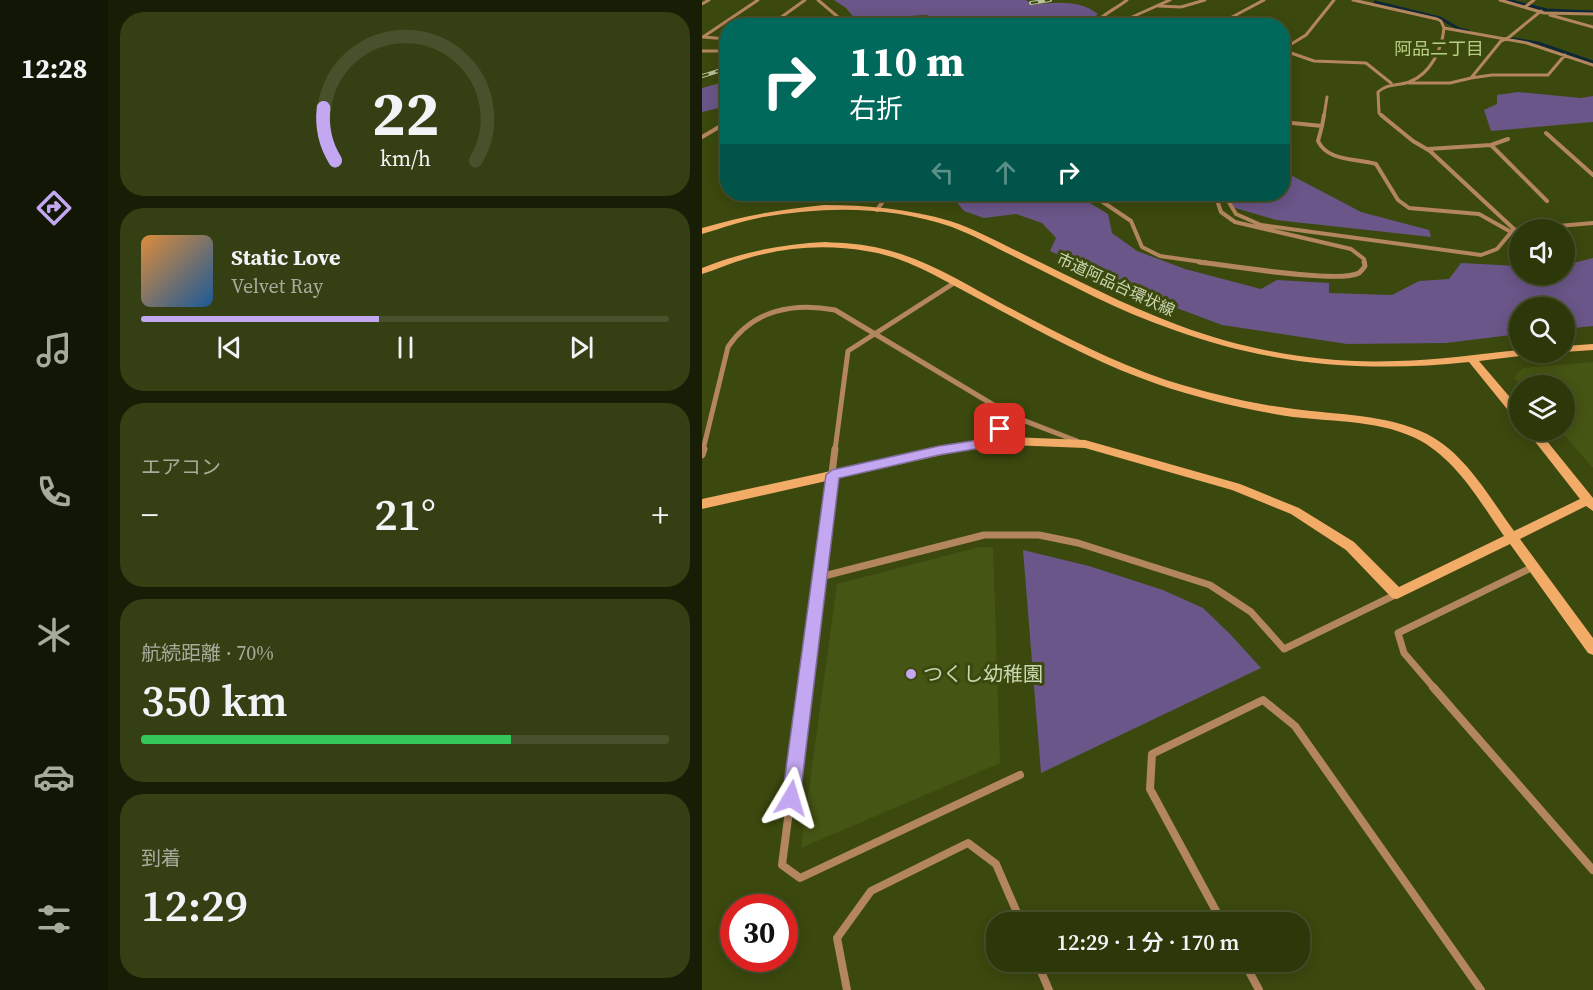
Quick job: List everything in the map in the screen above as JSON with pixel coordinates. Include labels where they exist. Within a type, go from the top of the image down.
[{"type":"street","points":[[731,18],[758,0]]},
{"type":"street","points":[[781,18],[805,0]]},
{"type":"street","points":[[818,0],[838,17],[835,18]]},
{"type":"street","points":[[1099,18],[1112,13],[1127,0]]},
{"type":"street","points":[[1130,18],[1170,0]]},
{"type":"street","points":[[1157,6],[1181,7],[1205,0]]},
{"type":"street","points":[[1230,18],[1264,0]]},
{"type":"street","points":[[1290,45],[1307,34],[1334,0]]},
{"type":"street","points":[[1353,0],[1361,0],[1439,20],[1444,28],[1443,36],[1430,67],[1413,80],[1406,82]]},
{"type":"street","points":[[1500,0],[1593,27]]},
{"type":"street","points":[[1525,7],[1534,0]]},
{"type":"street","points":[[1471,78],[1501,41],[1543,12],[1593,14]]},
{"type":"street","points":[[702,37],[720,25]]},
{"type":"street","points":[[1444,28],[1507,38],[1593,65]]},
{"type":"street","points":[[702,37],[720,38]]},
{"type":"street","points":[[702,51],[720,51]]},
{"type":"street","points":[[1290,53],[1310,60],[1366,63],[1391,83]]},
{"type":"street","points":[[1509,227],[1427,149],[1396,129],[1379,113],[1378,93],[1385,85],[1391,83],[1443,83],[1492,75],[1548,75],[1565,55]]},
{"type":"street","points":[[1327,97],[1318,141],[1324,151],[1376,164],[1403,205],[1415,210],[1479,213],[1509,229]]},
{"type":"street","points":[[1290,124],[1322,126]]},
{"type":"street","points":[[702,137],[719,127]]},
{"type":"street","points":[[1546,133],[1593,175]]},
{"type":"street","points":[[1427,149],[1491,145],[1508,139]]},
{"type":"street","points":[[1491,145],[1547,201]]},
{"type":"street","points":[[877,210],[883,201]]},
{"type":"street","points":[[1101,201],[1131,221],[1142,247],[1160,256],[1277,273],[1347,276],[1359,273],[1365,266],[1364,259],[1351,249],[1234,222],[1221,212],[1217,201]]},
{"type":"street","points":[[1228,201],[1236,214],[1262,225],[1470,254],[1491,253],[1509,235]]},
{"type":"street","name":"市道阿品台環状線","points":[[702,231],[755,217],[801,210],[877,210],[911,214],[949,223],[1153,318],[1231,345],[1286,356],[1354,363],[1423,363],[1509,354]]},
{"type":"street","points":[[1575,224],[1593,222]]},
{"type":"street","points":[[702,271],[765,251],[791,247],[842,245],[887,252],[907,258],[1078,347],[1121,367],[1169,385],[1259,407],[1380,422],[1412,431],[1440,446],[1452,456],[1593,649]]},
{"type":"street","points":[[954,283],[848,351],[782,865],[800,878],[1020,775]]},
{"type":"street","points":[[702,455],[728,347],[739,330],[772,312],[813,306],[835,310],[1012,416],[1085,444],[1236,487],[1295,511],[1350,546],[1397,594]]},
{"type":"street","points":[[1575,348],[1593,346]]},
{"type":"street","points":[[1471,358],[1509,404]]},
{"type":"street","points":[[989,443],[1012,416]]},
{"type":"street","points":[[702,504],[939,451],[989,443],[1037,441],[1085,444]]},
{"type":"street","points":[[820,577],[984,535],[1039,535],[1088,546],[1210,585],[1251,612],[1284,649],[1512,537],[1591,503],[1540,441]]},
{"type":"street","points":[[1533,567],[1398,633],[1404,653],[1593,870]]},
{"type":"street","points":[[1217,912],[1150,789],[1152,754],[1263,700],[1295,726],[1481,990]]},
{"type":"street","points":[[847,990],[837,938],[871,891],[968,843],[996,864],[1017,912]]},
{"type":"street","points":[[1041,972],[1049,990]]},
{"type":"street","points":[[1249,972],[1259,990]]},
{"type":"shaded area","points":[[834,0],[1026,0],[1033,5],[1075,4],[1098,14],[1093,18],[930,18],[927,15],[854,18],[846,8]]},
{"type":"shaded area","points":[[720,83],[720,108],[702,112],[702,88]]},
{"type":"shaded area","points":[[1518,92],[1581,98],[1593,96],[1593,122],[1491,131],[1484,110],[1497,104],[1497,95]]},
{"type":"shaded area","points":[[1290,175],[1361,212],[1429,230],[1431,237],[1276,220],[1232,207],[1228,201],[1290,201]]},
{"type":"shaded area","points":[[956,201],[1087,201],[1108,214],[1112,233],[1137,251],[1185,269],[1261,289],[1277,280],[1329,283],[1329,293],[1392,295],[1419,281],[1449,279],[1461,263],[1509,265],[1509,285],[1575,285],[1575,262],[1593,258],[1593,326],[1575,328],[1575,297],[1509,297],[1509,335],[1446,343],[1347,344],[1222,325],[1150,298],[1050,251],[1056,238],[1042,223],[1016,214],[984,218],[964,211]]},
{"type":"shaded area","points":[[1593,362],[1593,468],[1570,441],[1575,441],[1575,375],[1516,375],[1522,368]]},
{"type":"shaded area","name":"つくし幼稚園","points":[[979,547],[993,547],[1000,763],[801,848],[837,584]]},
{"type":"shaded area","points":[[1023,550],[1089,566],[1163,590],[1203,608],[1261,668],[1041,773]]},
{"type":"waterway","points":[[1507,0],[1547,10],[1593,12]]},
{"type":"waterway","points":[[1375,2],[1440,18],[1459,29],[1468,31]]},
{"type":"waterway","points":[[1513,39],[1538,43],[1593,62]]},
{"type":"railway","points":[[1031,3],[1050,0]]},
{"type":"railway","points":[[702,76],[720,70]]},
{"type":"place","name":"つくし幼稚園","points":[[911,674]]},
{"type":"district","name":"阿品二丁目","points":[[1439,49]]},
{"type":"route","points":[[791,798],[832,475],[939,451],[989,443],[1000,429]]}]
